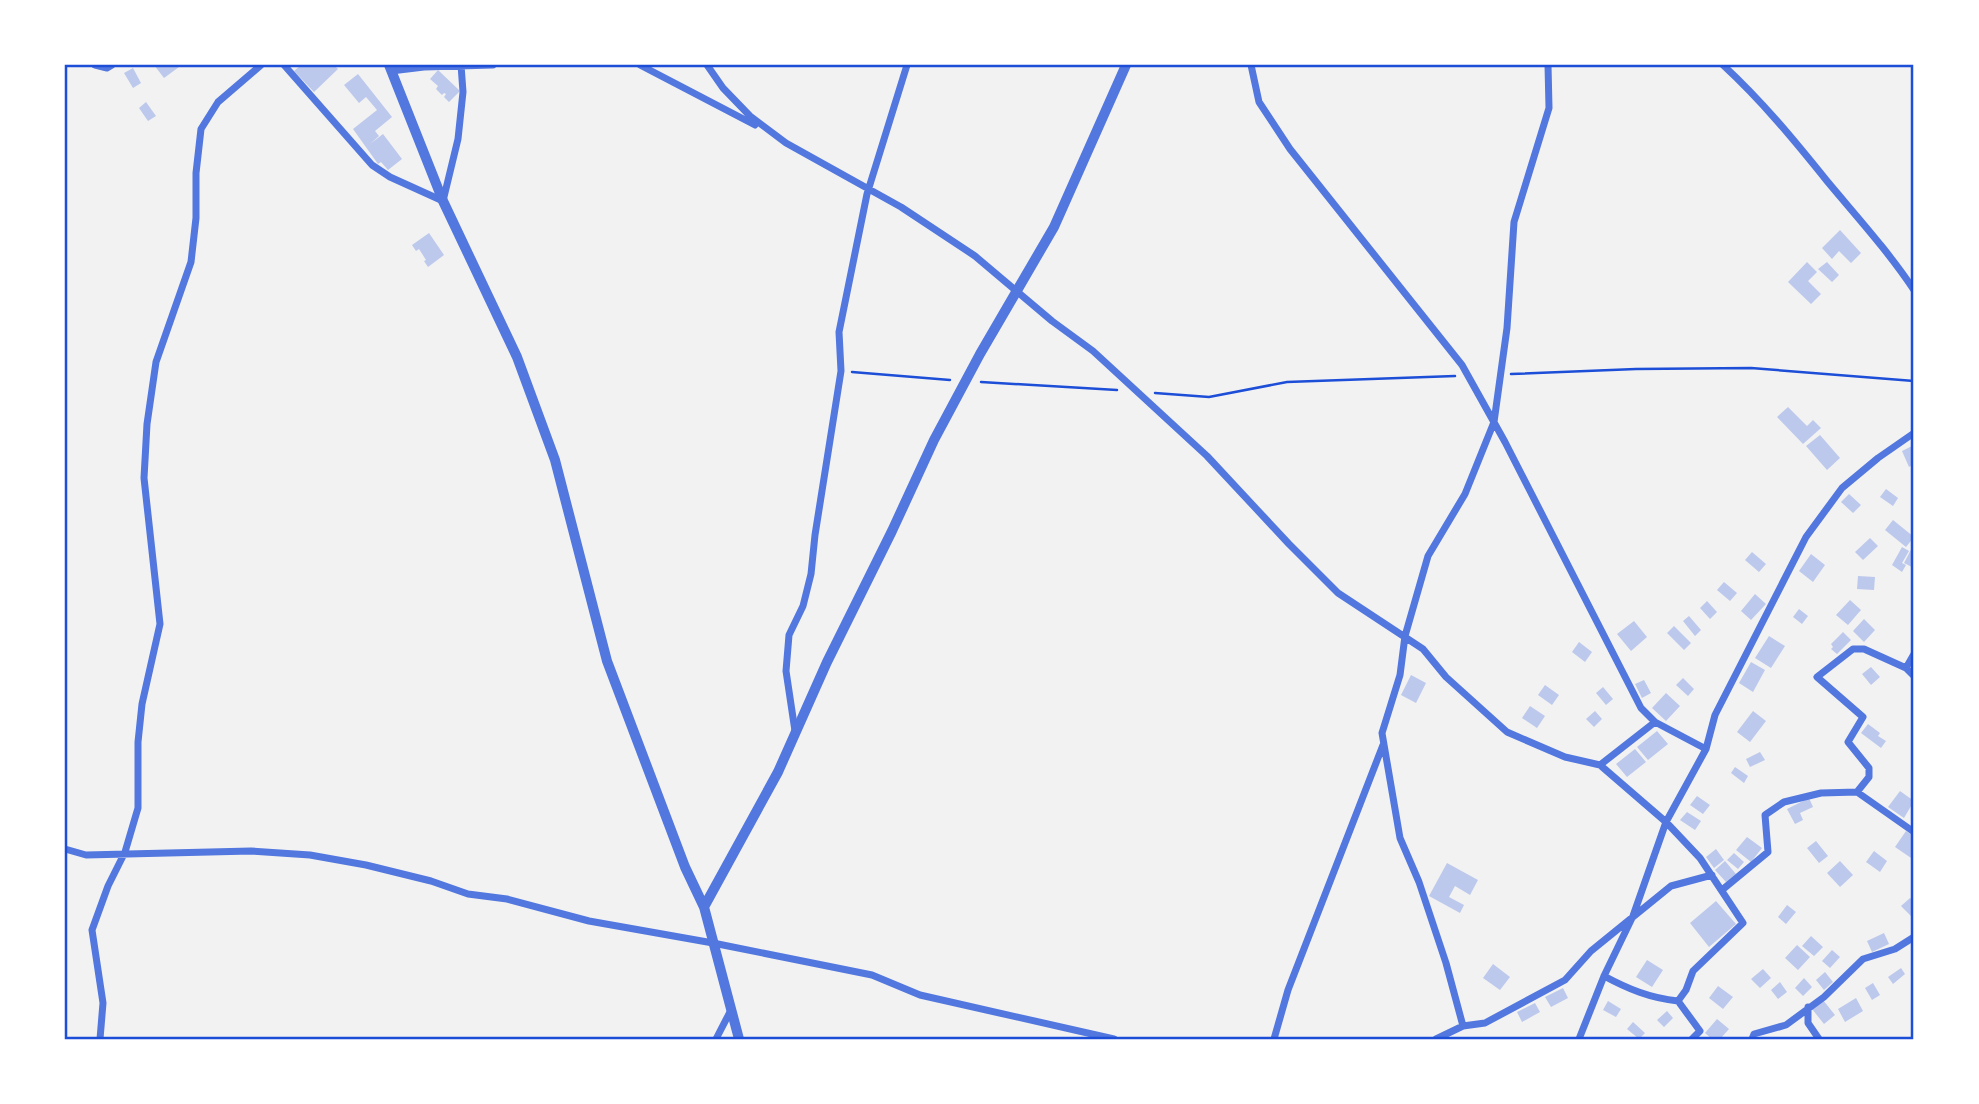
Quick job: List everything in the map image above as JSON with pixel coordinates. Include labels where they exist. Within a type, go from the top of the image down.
[{"type":"street","points":[[95,65],[107,68],[112,65]]},
{"type":"street","points":[[100,1039],[103,1003],[92,930],[108,886],[125,852],[138,808],[138,742],[142,704],[160,624],[144,478],[147,424],[156,362],[191,262],[201,130],[218,102],[261,65]]},
{"type":"street","points":[[284,65],[372,165],[390,177],[443,201]]},
{"type":"street","points":[[443,201],[458,139],[463,92],[460,65]]},
{"type":"street","points":[[494,65],[390,68],[443,201],[520,364],[555,460],[615,683],[685,867],[704,907],[739,1039]]},
{"type":"street","points":[[640,65],[692,90],[901,207],[975,256],[1052,321],[1093,351],[1138,392],[1215,464],[1338,593],[1423,649],[1446,677],[1507,732],[1554,753],[1600,765],[1666,822],[1700,858],[1742,923],[1693,971],[1686,990],[1678,1001]]},
{"type":"street","points":[[707,65],[723,88],[750,116],[778,137]]},
{"type":"street","points":[[795,732],[786,671],[789,635],[803,606],[811,574],[841,372],[839,332],[869,190],[906,65]]},
{"type":"street","points":[[704,907],[778,772],[827,662],[934,440],[1054,227],[1126,65]]},
{"type":"street","points":[[1251,65],[1259,102],[1290,149],[1467,375],[1494,422],[1641,708],[1655,722],[1706,749]]},
{"type":"street","points":[[1463,1026],[1446,963],[1419,882],[1400,838],[1381,733],[1400,675],[1405,636],[1428,556],[1465,494],[1494,422],[1507,328],[1514,222],[1549,108],[1548,65]]},
{"type":"street","points":[[1723,65],[1763,102],[1877,239],[1914,290]]},
{"type":"street","points":[[1731,65],[1739,79]]},
{"type":"street","points":[[1579,1039],[1604,975],[1633,916],[1666,822],[1706,749],[1715,715],[1813,526],[1842,488],[1914,433]]},
{"type":"street","points":[[1857,792],[1870,777],[1869,768],[1848,742],[1863,717],[1817,677],[1853,649],[1864,649],[1906,668],[1914,676]]},
{"type":"street","points":[[1906,668],[1914,654]]},
{"type":"street","points":[[1600,765],[1655,722]]},
{"type":"street","points":[[1274,1039],[1288,990],[1383,743]]},
{"type":"street","points":[[1722,890],[1768,852],[1765,815],[1784,802],[1821,793],[1857,792],[1914,832]]},
{"type":"street","points":[[65,849],[86,855],[251,851],[310,855],[366,865],[431,881],[468,894],[507,899],[589,921],[872,975],[920,995],[1114,1039]]},
{"type":"street","points":[[1436,1039],[1463,1026],[1485,1023],[1565,980],[1591,951],[1671,887],[1712,875]]},
{"type":"street","points":[[1752,1039],[1754,1034],[1786,1026],[1824,997],[1863,959],[1895,949],[1914,937]]},
{"type":"street","points":[[1604,975],[1631,991],[1640,991],[1654,999],[1678,1001],[1700,1031],[1692,1039]]},
{"type":"street","points":[[1808,1007],[1808,1023],[1819,1039]]},
{"type":"street","points":[[716,1039],[731,1010]]},
{"type":"path","points":[[1500,374],[1751,368],[1914,380]]},
{"type":"path","points":[[841,372],[1209,397],[1287,382],[1467,375]]},
{"type":"building","points":[[154,65],[178,65],[179,67],[164,78]]},
{"type":"building","points":[[301,65],[334,65],[338,69],[314,92],[294,71]]},
{"type":"building","points":[[133,68],[141,83],[133,88],[124,73]]},
{"type":"building","points":[[438,70],[460,91],[449,102],[444,97],[446,94],[442,95],[436,89],[438,86],[430,79]]},
{"type":"building","points":[[358,74],[392,117],[375,131],[379,136],[370,144],[383,134],[402,159],[388,170],[381,162],[378,164],[353,129],[377,110],[366,97],[359,103],[344,85]]},
{"type":"building","points":[[146,102],[156,116],[148,121],[139,108]]},
{"type":"building","points":[[1840,230],[1861,253],[1851,263],[1839,251],[1832,259],[1822,248]]},
{"type":"building","points":[[429,233],[444,255],[428,267],[419,249],[416,251],[412,245]]},
{"type":"building","points":[[1807,262],[1817,272],[1808,281],[1821,294],[1811,304],[1788,282]]},
{"type":"building","points":[[1827,262],[1839,275],[1832,282],[1818,269]]},
{"type":"building","points":[[1788,407],[1807,426],[1813,420],[1821,428],[1803,444],[1777,417]]},
{"type":"building","points":[[1820,435],[1840,458],[1827,470],[1806,446]]},
{"type":"building","points":[[1914,445],[1914,464],[1909,467],[1902,451]]},
{"type":"building","points":[[1886,489],[1898,498],[1893,506],[1880,497]]},
{"type":"building","points":[[1849,494],[1861,505],[1853,513],[1841,502]]},
{"type":"building","points":[[1893,520],[1914,537],[1906,547],[1885,530]]},
{"type":"building","points":[[1870,538],[1878,546],[1863,560],[1855,552]]},
{"type":"building","points":[[1914,544],[1914,568],[1904,563]]},
{"type":"building","points":[[1902,547],[1909,551],[1902,563],[1906,565],[1902,572],[1892,565]]},
{"type":"building","points":[[1752,552],[1766,564],[1759,572],[1745,560]]},
{"type":"building","points":[[1811,554],[1825,565],[1813,582],[1799,571]]},
{"type":"building","points":[[1858,576],[1875,577],[1874,590],[1857,589]]},
{"type":"building","points":[[1724,582],[1737,593],[1730,601],[1717,590]]},
{"type":"building","points":[[1755,594],[1766,604],[1751,620],[1741,611]]},
{"type":"building","points":[[1850,600],[1861,610],[1848,625],[1836,615]]},
{"type":"building","points":[[1707,601],[1717,612],[1710,619],[1700,608]]},
{"type":"building","points":[[1799,609],[1808,616],[1802,624],[1793,617]]},
{"type":"building","points":[[1689,616],[1701,630],[1695,636],[1683,621]]},
{"type":"building","points":[[1864,619],[1875,630],[1864,642],[1853,631]]},
{"type":"building","points":[[1634,621],[1647,637],[1631,651],[1617,634]]},
{"type":"building","points":[[1674,626],[1691,643],[1684,650],[1667,633]]},
{"type":"building","points":[[1843,632],[1851,640],[1837,654],[1831,649],[1831,644]]},
{"type":"building","points":[[1769,636],[1785,646],[1771,668],[1755,658]]},
{"type":"building","points":[[1579,642],[1592,652],[1585,662],[1572,652]]},
{"type":"building","points":[[1751,662],[1765,670],[1753,692],[1739,683]]},
{"type":"building","points":[[1871,667],[1880,677],[1871,685],[1862,674]]},
{"type":"building","points":[[1411,675],[1426,683],[1416,703],[1401,695]]},
{"type":"building","points":[[1683,678],[1694,689],[1688,696],[1676,685]]},
{"type":"building","points":[[1644,680],[1651,693],[1642,698],[1635,684]]},
{"type":"building","points":[[1545,685],[1559,695],[1552,705],[1538,695]]},
{"type":"building","points":[[1603,687],[1613,699],[1606,705],[1596,693]]},
{"type":"building","points":[[1666,693],[1680,706],[1666,721],[1652,708]]},
{"type":"building","points":[[1530,706],[1545,716],[1537,728],[1522,718]]},
{"type":"building","points":[[1595,711],[1602,719],[1594,727],[1586,719]]},
{"type":"building","points":[[1753,711],[1766,721],[1750,742],[1737,732]]},
{"type":"building","points":[[1868,724],[1886,741],[1881,748],[1861,733]]},
{"type":"building","points":[[1657,731],[1668,744],[1648,760],[1637,747]]},
{"type":"building","points":[[1635,749],[1646,762],[1627,777],[1616,764]]},
{"type":"building","points":[[1760,752],[1765,760],[1750,767],[1746,759]]},
{"type":"building","points":[[1735,767],[1748,776],[1744,783],[1731,773]]},
{"type":"building","points":[[1900,791],[1914,801],[1904,818],[1888,807]]},
{"type":"building","points":[[1697,796],[1710,805],[1703,814],[1690,805]]},
{"type":"building","points":[[1809,798],[1813,807],[1800,813],[1803,820],[1795,824],[1787,809]]},
{"type":"building","points":[[1687,812],[1701,821],[1695,830],[1680,820]]},
{"type":"building","points":[[1906,831],[1914,836],[1914,860],[1895,847]]},
{"type":"building","points":[[1747,837],[1762,848],[1751,862],[1736,850]]},
{"type":"building","points":[[1816,841],[1828,856],[1819,863],[1807,848]]},
{"type":"building","points":[[1716,849],[1724,860],[1714,868],[1706,857]]},
{"type":"building","points":[[1874,851],[1887,861],[1880,872],[1866,862]]},
{"type":"building","points":[[1734,853],[1744,862],[1738,869],[1727,860]]},
{"type":"building","points":[[1725,861],[1736,874],[1726,882],[1715,870]]},
{"type":"building","points":[[1840,861],[1853,875],[1840,887],[1827,873]]},
{"type":"building","points":[[1447,863],[1478,880],[1470,895],[1455,886],[1449,897],[1464,905],[1460,913],[1429,896]]},
{"type":"building","points":[[1910,898],[1914,902],[1912,917],[1901,906]]},
{"type":"building","points":[[1716,901],[1736,924],[1709,947],[1690,923]]},
{"type":"building","points":[[1787,905],[1796,912],[1786,924],[1778,917]]},
{"type":"building","points":[[1884,933],[1889,944],[1872,952],[1867,941]]},
{"type":"building","points":[[1811,936],[1823,947],[1814,956],[1802,946]]},
{"type":"building","points":[[1797,945],[1810,957],[1798,970],[1785,958]]},
{"type":"building","points":[[1832,950],[1840,957],[1830,968],[1822,961]]},
{"type":"building","points":[[1647,960],[1663,970],[1652,987],[1636,977]]},
{"type":"building","points":[[1493,964],[1510,977],[1500,990],[1483,978]]},
{"type":"building","points":[[1901,968],[1905,974],[1893,984],[1888,977]]},
{"type":"building","points":[[1763,969],[1771,978],[1760,988],[1751,979]]},
{"type":"building","points":[[1825,972],[1833,982],[1824,990],[1816,980]]},
{"type":"building","points":[[1804,978],[1812,987],[1803,996],[1795,988]]},
{"type":"building","points":[[1780,982],[1787,992],[1778,999],[1771,990]]},
{"type":"building","points":[[1873,983],[1880,995],[1872,1000],[1865,988]]},
{"type":"building","points":[[1718,986],[1733,997],[1723,1009],[1709,998]]},
{"type":"building","points":[[1563,988],[1568,998],[1551,1007],[1545,997]]},
{"type":"building","points":[[1856,998],[1863,1011],[1845,1022],[1838,1009]]},
{"type":"building","points":[[1823,1000],[1835,1015],[1824,1024],[1812,1009]]},
{"type":"building","points":[[1608,1001],[1621,1009],[1616,1017],[1603,1010]]},
{"type":"building","points":[[1535,1003],[1540,1012],[1522,1022],[1517,1012]]},
{"type":"building","points":[[1667,1011],[1673,1018],[1664,1027],[1657,1020]]},
{"type":"building","points":[[1717,1019],[1729,1029],[1720,1039],[1712,1039],[1705,1033]]},
{"type":"building","points":[[1633,1022],[1645,1033],[1639,1039],[1627,1029]]}]
